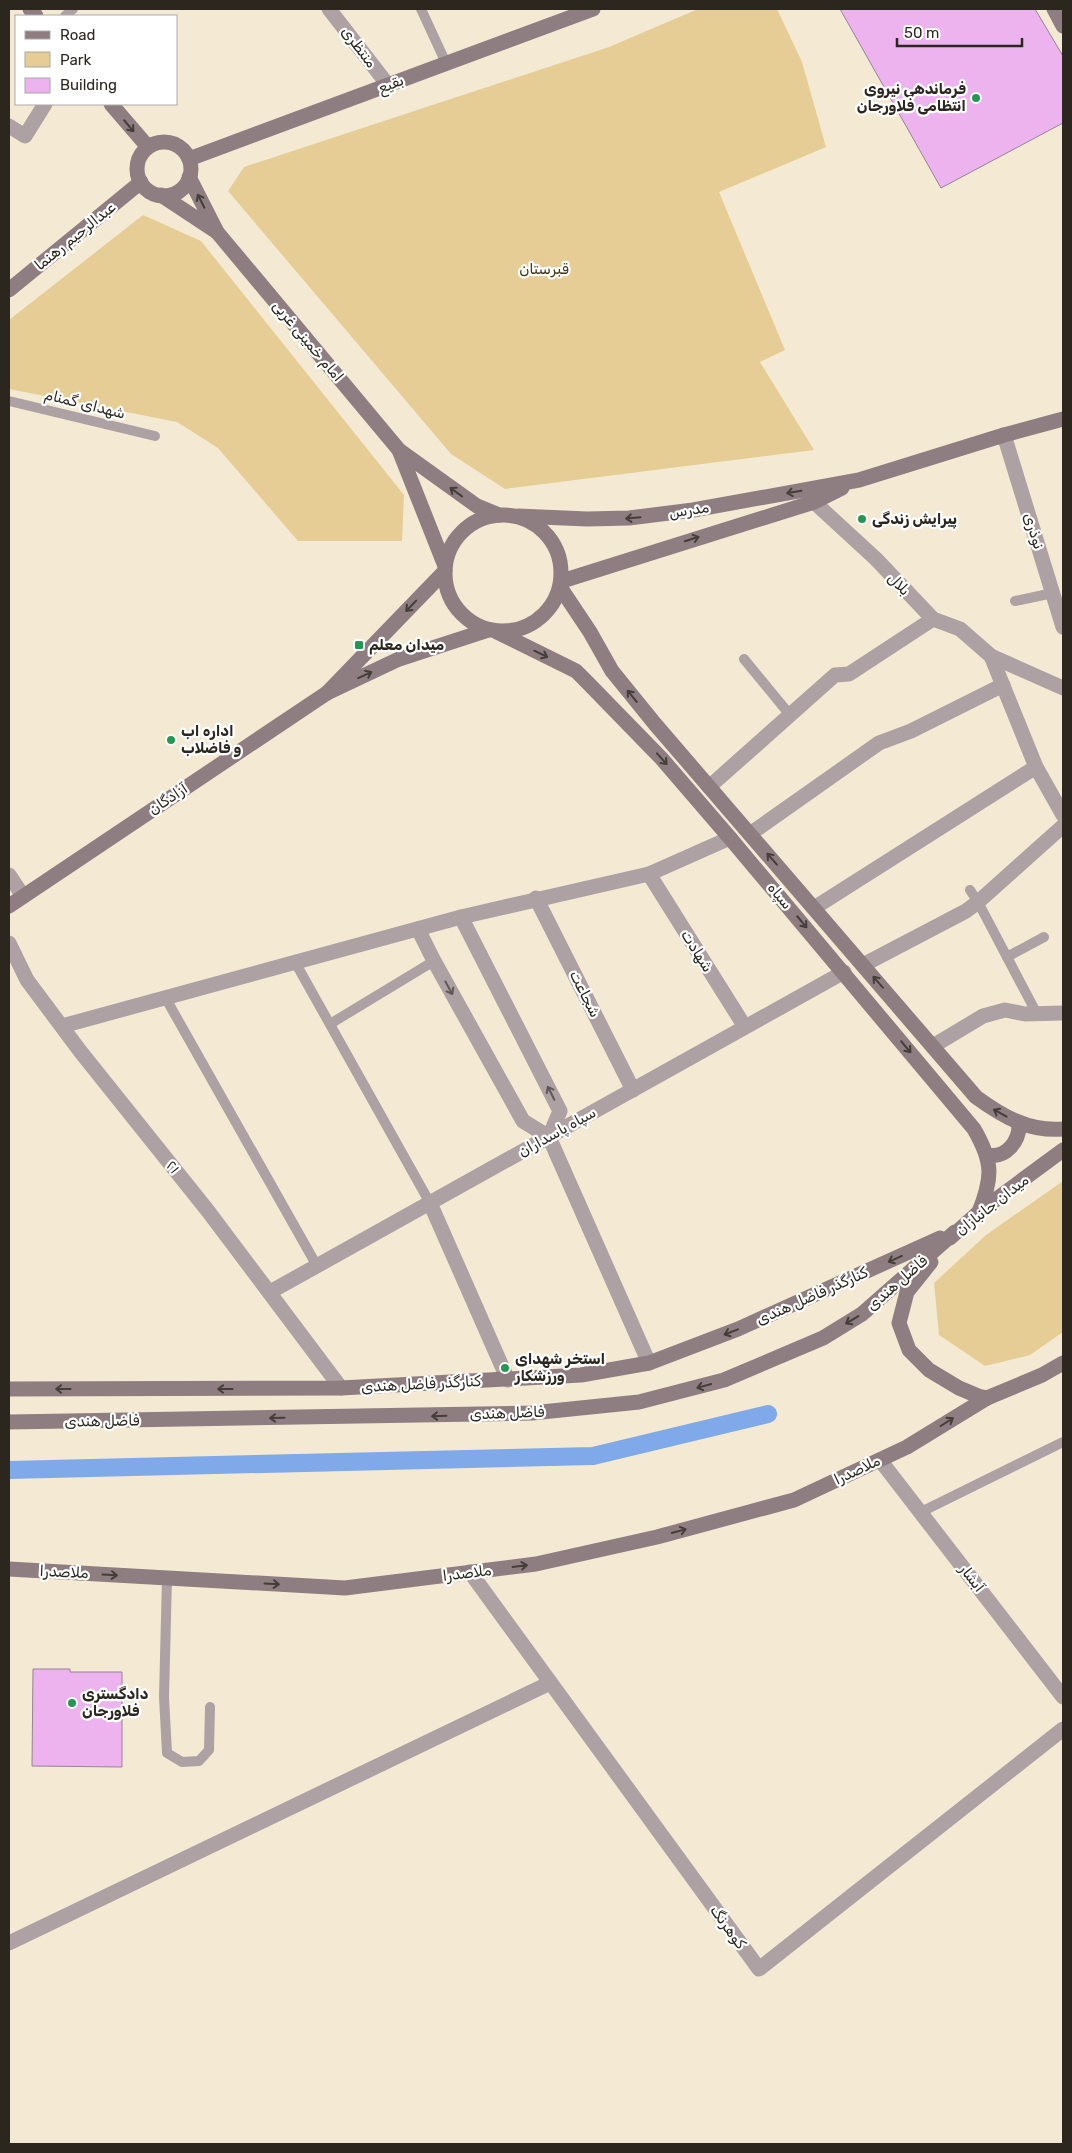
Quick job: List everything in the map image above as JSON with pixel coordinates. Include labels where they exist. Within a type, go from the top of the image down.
[{"type":"main road","name":"بقیع","points":[[189,159],[446,64],[566,13],[593,9]]},
{"type":"main road","points":[[1054,9],[1063,26]]},
{"type":"main road","points":[[112,105],[148,147]]},
{"type":"main road","points":[[162,142],[178,146],[189,159],[190,177],[185,185],[170,195],[152,193],[141,182],[137,172],[140,155],[148,147],[162,142]]},
{"type":"main road","name":"امام خمینی غربی","points":[[190,177],[217,232],[399,450],[477,506],[499,515]]},
{"type":"main road","name":"عبدالرحیم رهنما","points":[[9,290],[141,182]]},
{"type":"main road","name":"امام خمینی غربی","points":[[161,195],[217,232]]},
{"type":"main road","name":"مدرس","points":[[518,516],[587,519],[630,518],[694,510],[859,480],[1004,435],[1063,419]]},
{"type":"main road","name":"امام خمینی غربی","points":[[399,450],[445,569]]},
{"type":"main road","name":"مدرس","points":[[561,584],[814,502],[859,480]]},
{"type":"main road","points":[[327,692],[399,659],[493,631],[511,632],[526,628],[540,620],[558,596],[562,566],[559,553],[549,536],[535,524],[518,516],[499,515],[480,519],[465,529],[455,540],[448,552],[445,569],[449,594],[456,608],[467,619],[493,631]]},
{"type":"main road","points":[[327,692],[445,569]]},
{"type":"main road","name":"سپاه","points":[[561,584],[612,671],[709,787],[976,1097],[997,1112],[1019,1123],[1052,1130],[1063,1129]]},
{"type":"main road","name":"سپاه","points":[[493,631],[576,671],[662,759],[844,972],[974,1129],[984,1146],[990,1181],[980,1212]]},
{"type":"main road","name":"آزادگان","points":[[9,906],[16,896],[327,692]]},
{"type":"main road","points":[[987,1155],[998,1156],[1009,1149],[1017,1137],[1019,1123]]},
{"type":"main road","name":"میدان جانبازان","points":[[987,1398],[959,1388],[929,1370],[909,1350],[899,1324],[907,1292],[956,1232],[1063,1150]]},
{"type":"main road","name":"کنارگذر فاضل هندی","points":[[9,1390],[341,1388],[581,1375],[649,1363],[738,1329],[956,1232]]},
{"type":"main road","name":"فاضل هندی","points":[[9,1422],[513,1414],[590,1409],[639,1402],[724,1380],[823,1338],[862,1314],[956,1232]]},
{"type":"main road","points":[[987,1398],[1042,1376],[1063,1363]]},
{"type":"main road","name":"ملاصدرا","points":[[9,1568],[345,1588],[536,1564],[657,1537],[794,1500],[907,1447],[987,1398]]},
{"type":"street","name":"منتظری","points":[[330,9],[388,85]]},
{"type":"street","points":[[9,126],[25,136],[44,105]]},
{"type":"street","name":"نوذری","points":[[1004,435],[1062,619]]},
{"type":"street","name":"بلال","points":[[814,502],[876,560],[933,619],[960,629],[991,656],[1063,688]]},
{"type":"street","points":[[709,787],[835,675],[849,674],[933,619]]},
{"type":"street","name":"بلال","points":[[991,656],[1036,767],[1063,815]]},
{"type":"street","points":[[750,834],[879,743],[911,731],[1003,685]]},
{"type":"street","points":[[814,908],[1036,767]]},
{"type":"street","points":[[863,965],[966,911],[974,896],[1063,826]]},
{"type":"street","points":[[62,1026],[461,917],[536,898],[649,874],[730,838]]},
{"type":"street","name":"شهادت","points":[[649,874],[745,1027]]},
{"type":"street","points":[[9,875],[16,896]]},
{"type":"street","name":"شجاعت","points":[[536,898],[634,1090]]},
{"type":"street","points":[[461,917],[560,1111],[549,1137]]},
{"type":"street","points":[[418,929],[523,1121],[549,1137],[649,1363]]},
{"type":"street","name":"۲۱","points":[[9,943],[27,980],[270,1292],[341,1388]]},
{"type":"street","name":"سپاه پاسداران","points":[[270,1292],[844,972]]},
{"type":"street","points":[[933,1046],[983,1016],[1005,1010],[1037,1014],[1063,1013]]},
{"type":"street","points":[[430,1203],[508,1380]]},
{"type":"street","name":"آبشار","points":[[880,1460],[1063,1697]]},
{"type":"street","name":"کوهرنگ","points":[[470,1572],[759,1969],[1062,1733]]},
{"type":"street","points":[[9,1943],[550,1682]]},
{"type":"lane","points":[[421,9],[446,64]]},
{"type":"lane","name":"شهدای گمنام","points":[[9,400],[155,436]]},
{"type":"lane","points":[[1016,601],[1053,593]]},
{"type":"lane","points":[[744,659],[790,715]]},
{"type":"lane","points":[[974,896],[1037,1014]]},
{"type":"lane","points":[[1007,957],[1044,937]]},
{"type":"lane","points":[[330,1024],[434,961]]},
{"type":"lane","points":[[295,962],[430,1203]]},
{"type":"lane","points":[[165,997],[317,1266]]},
{"type":"lane","points":[[921,1512],[1063,1442]]},
{"type":"lane","points":[[166,1578],[164,1697],[167,1753],[182,1762],[199,1761],[209,1750],[210,1707]]},
{"type":"green space","name":"قبرستان","points":[[698,9],[777,9],[802,62],[826,147],[719,192],[785,350],[760,362],[814,450],[505,489],[451,454],[228,191],[244,167],[609,47]]},
{"type":"green space","points":[[143,215],[201,241],[404,495],[402,541],[298,541],[218,448],[177,422],[9,389],[9,320]]},
{"type":"green space","points":[[1063,1181],[1063,1332],[1030,1355],[985,1366],[939,1335],[934,1283],[986,1235]]},
{"type":"building","name":"فرماندهی نیروی انتظامی فلاورجان","points":[[840,9],[1035,9],[1063,56],[1063,123],[941,188]]},
{"type":"building","points":[[33,1669],[70,1669],[70,1672],[122,1672],[122,1767],[32,1766]]},
{"type":"waterway","points":[[9,1470],[593,1456],[768,1414]]},
{"type":"place","name":"فرماندهی نیروی انتظامی فلاورجان","points":[[976,98]]},
{"type":"place","name":"پیرایش زندگی","points":[[862,519]]},
{"type":"place","name":"میدان معلم","points":[[359,645]]},
{"type":"place","name":"اداره اب و فاضلاب","points":[[171,740]]},
{"type":"place","name":"استخر شهدای ورزشکار","points":[[505,1368]]},
{"type":"place","name":"دادگستری فلاورجان","points":[[72,1703]]}]
